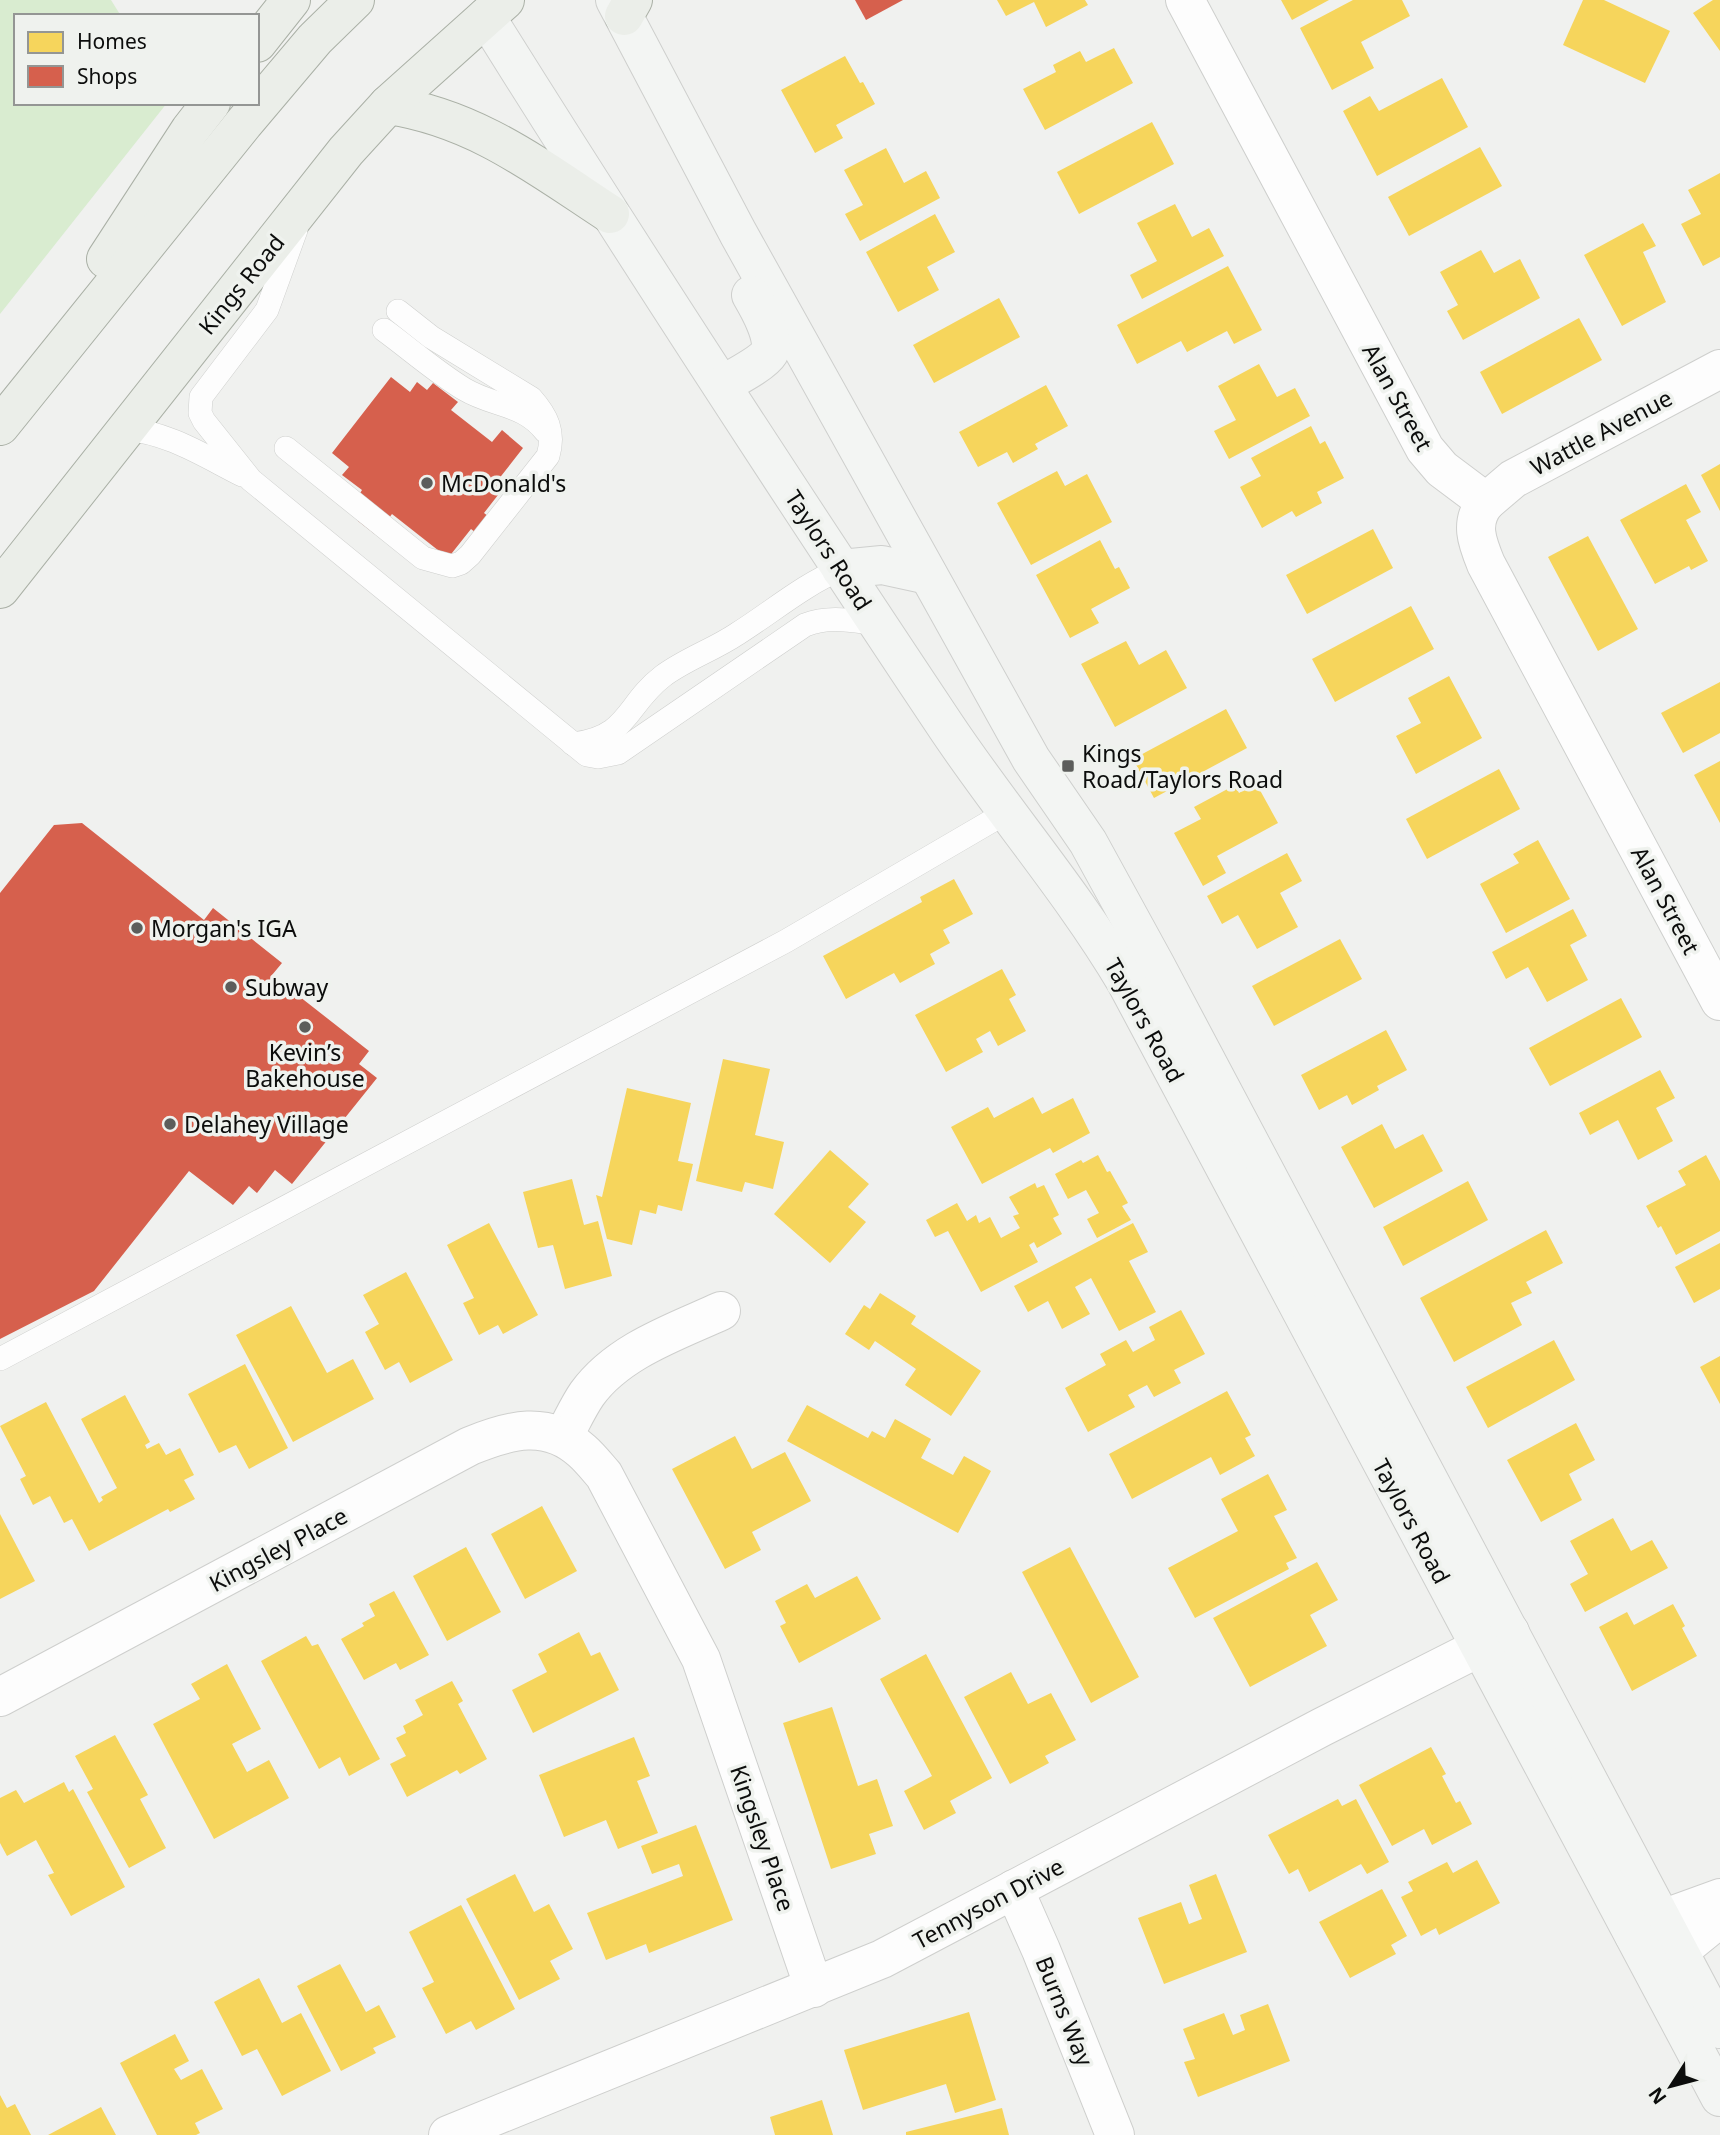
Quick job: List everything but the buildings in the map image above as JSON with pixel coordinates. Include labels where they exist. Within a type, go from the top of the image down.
[{"type":"main road","points":[[259,40],[291,0]]},
{"type":"main road","points":[[0,424],[244,123],[315,39],[355,0]]},
{"type":"main road","name":"Taylors Road","points":[[624,5],[671,104],[738,233],[1031,759],[1088,842],[1150,955],[1495,1639]]},
{"type":"main road","name":"Taylors Road","points":[[489,6],[610,214],[841,569],[981,778],[1098,935],[1126,982],[1495,1639],[1657,1943],[1720,2097]]},
{"type":"main road","name":"Kings Road","points":[[0,589],[346,151],[387,105],[489,6]]},
{"type":"main road","points":[[671,104],[702,204],[713,229],[758,307],[772,343],[769,354],[722,385]]},
{"type":"main road","points":[[0,424],[190,130],[209,105]]},
{"type":"main road","points":[[387,105],[438,115],[489,136],[610,214]]},
{"type":"main road","points":[[841,569],[882,565],[928,575]]},
{"type":"main road","points":[[1007,812],[1025,795],[1030,780],[1031,759]]},
{"type":"main road","name":"Taylors Road","points":[[1657,1943],[1720,2029]]},
{"type":"street","name":"Alan Street","points":[[1185,0],[1424,449],[1442,469],[1486,502],[1479,510],[1475,531],[1486,564],[1720,1002]]},
{"type":"street","name":"Wattle Avenue","points":[[1486,502],[1513,479],[1720,369]]},
{"type":"street","points":[[564,1437],[587,1394],[602,1376],[619,1362],[657,1340],[721,1311]]},
{"type":"street","name":"Kingsley Place","points":[[0,1697],[470,1446],[513,1430],[540,1431],[564,1437],[582,1450],[604,1475],[683,1620],[701,1659],[814,1988]]},
{"type":"street","name":"Tennyson Drive","points":[[448,2135],[882,1959],[1495,1639]]},
{"type":"street","name":"Burns Way","points":[[1014,1889],[1115,2135]]},
{"type":"street","points":[[1657,1943],[1720,1898]]},
{"type":"street","points":[[1657,1943],[1720,1917]]},
{"type":"lane","points":[[306,204],[267,310],[205,391],[200,405],[204,421],[251,480],[587,755],[597,757],[618,753],[805,625],[834,618],[878,624]]},
{"type":"lane","points":[[286,448],[414,552],[438,564],[452,566],[461,563],[470,555],[542,466],[551,447],[549,426],[542,411],[531,398],[431,337],[398,311]]},
{"type":"lane","points":[[384,330],[478,397],[529,414],[546,433],[551,447]]},
{"type":"lane","points":[[124,429],[165,437],[251,480]]},
{"type":"lane","points":[[573,744],[593,741],[608,734],[628,717],[642,697],[663,677],[738,634],[821,577],[841,569]]},
{"type":"lane","points":[[0,1359],[786,941],[1007,812]]},
{"type":"green space","points":[[0,0],[111,0],[120,14],[14,14],[14,105],[165,105],[0,314]]},
{"type":"place","name":"McDonald's","points":[[427,483]]},
{"type":"place","name":"Kings Road/Taylors Road","points":[[1068,766]]},
{"type":"place","name":"Morgan's IGA","points":[[137,928]]},
{"type":"place","name":"Subway","points":[[231,987]]},
{"type":"place","name":"Kevin’s Bakehouse","points":[[305,1027]]},
{"type":"place","name":"Delahey Village","points":[[170,1124]]}]
